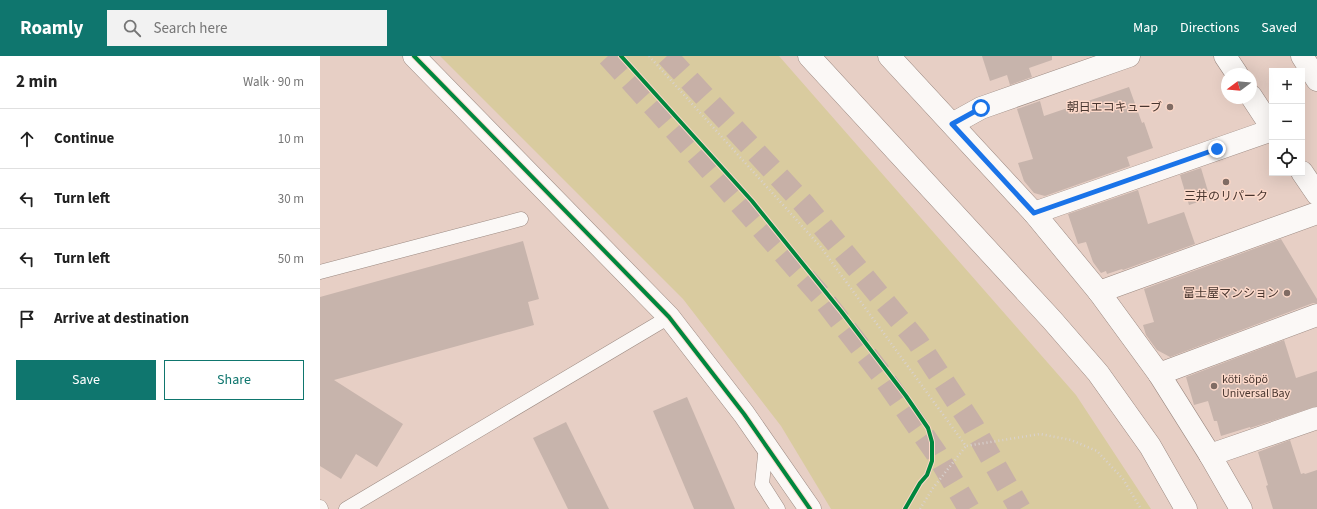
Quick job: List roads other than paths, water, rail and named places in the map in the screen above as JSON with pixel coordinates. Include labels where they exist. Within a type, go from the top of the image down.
[{"type":"street","points":[[414,56],[669,317],[744,414],[810,509]]},
{"type":"street","points":[[809,56],[1098,372],[1150,446],[1186,509]]},
{"type":"street","points":[[889,56],[1034,213],[1099,292],[1159,374],[1210,455],[1241,509]]},
{"type":"street","points":[[952,124],[981,108],[1129,56]]},
{"type":"street","points":[[1225,56],[1233,68]]},
{"type":"street","points":[[1302,56],[1317,80]]},
{"type":"street","points":[[1256,104],[1269,124]]},
{"type":"street","points":[[1034,213],[1269,130]]},
{"type":"street","points":[[1305,176],[1317,194]]},
{"type":"street","points":[[1099,292],[1317,213]]},
{"type":"street","points":[[1159,374],[1317,315]]},
{"type":"street","points":[[1210,455],[1317,418]]},
{"type":"lane","points":[[320,272],[521,219]]},
{"type":"lane","points":[[346,509],[669,317]]},
{"type":"lane","points":[[766,446],[762,484],[778,509]]},
{"type":"tunnel","points":[[608,56],[820,295],[881,374],[936,453],[969,509]]},
{"type":"tunnel","points":[[667,56],[804,204],[917,341],[973,426],[1020,509]]},
{"type":"place","name":"朝日エコキューブ","points":[[1170,107]]},
{"type":"place","name":"三井のリパーク","points":[[1226,182]]},
{"type":"place","name":"富士屋マンション","points":[[1287,293]]},
{"type":"place","name":"köti söpö Universal Bay","points":[[1214,386]]}]
